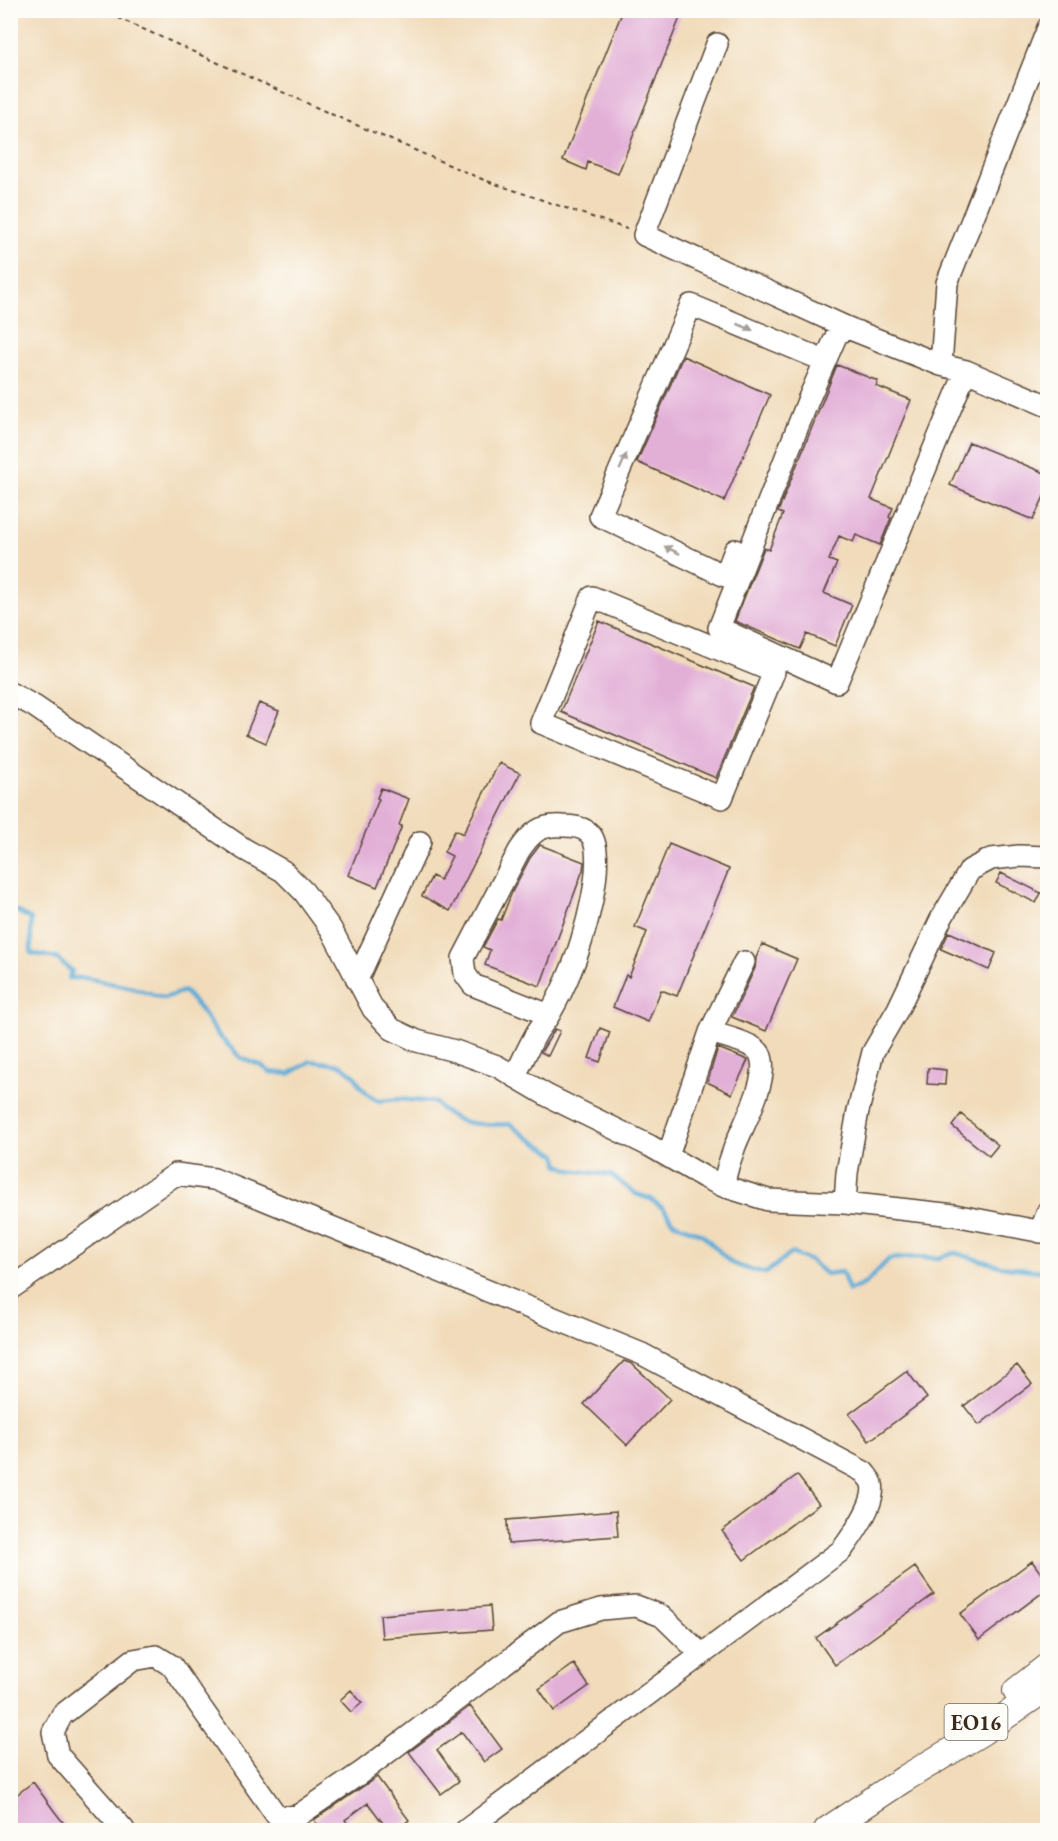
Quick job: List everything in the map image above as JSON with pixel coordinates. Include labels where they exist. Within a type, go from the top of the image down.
[{"type":"main road","name":"ΕΟ16","points":[[904,1779],[1047,1666]]},
{"type":"main road","name":"ΕΟ16","points":[[828,1830],[904,1779],[982,1732],[1047,1687]]},
{"type":"street","points":[[941,364],[947,284],[1047,28]]},
{"type":"street","points":[[717,44],[644,235],[837,323],[941,364],[966,371],[1047,406]]},
{"type":"street","points":[[813,356],[691,305],[600,516],[725,576],[813,356],[837,323]]},
{"type":"street","points":[[837,323],[837,334],[809,398],[718,628],[837,682],[966,371]]},
{"type":"street","points":[[707,645],[827,342],[837,323]]},
{"type":"street","points":[[592,597],[707,645],[774,672],[722,798],[541,723],[592,597]]},
{"type":"street","points":[[10,693],[34,706],[244,849],[283,871],[304,892],[331,929],[373,1009],[392,1029],[417,1041],[497,1066],[723,1186],[768,1200],[845,1203],[954,1215],[1044,1232],[1047,1211]]},
{"type":"street","points":[[515,1076],[536,1033],[549,1015],[572,968],[597,876],[598,856],[595,841],[589,832],[561,825],[542,827],[528,837],[463,958],[465,974],[472,985],[549,1015]]},
{"type":"street","points":[[357,980],[420,842]]},
{"type":"street","points":[[845,1203],[847,1173],[858,1111],[873,1052],[898,1009],[941,919],[970,870],[991,859],[1047,856]]},
{"type":"street","points":[[668,1156],[710,1032],[744,962]]},
{"type":"street","points":[[710,1032],[755,1048],[761,1054],[762,1075],[758,1091],[729,1162],[723,1186]]},
{"type":"street","points":[[10,1289],[176,1174],[214,1179],[642,1354],[864,1472],[872,1483],[872,1495],[858,1529],[842,1550],[466,1830]]},
{"type":"street","points":[[124,1830],[58,1755],[53,1732],[62,1715],[133,1660],[156,1656],[172,1666],[276,1815],[289,1817],[299,1815],[362,1772],[559,1622],[601,1609],[636,1606],[662,1616],[701,1653]]},
{"type":"path","points":[[101,10],[321,110],[484,180],[644,235]]},
{"type":"building","points":[[623,10],[683,10],[618,174],[588,162],[586,170],[563,160]]},
{"type":"building","points":[[683,356],[770,395],[724,501],[637,462]]},
{"type":"building","points":[[837,365],[878,381],[876,386],[911,400],[871,499],[893,508],[880,545],[856,535],[853,542],[839,536],[829,560],[837,563],[824,593],[852,605],[835,646],[807,634],[800,649],[735,621],[764,548],[769,550],[783,514],[778,512]]},
{"type":"building","points":[[969,442],[1047,474],[1047,490],[1033,520],[950,485]]},
{"type":"building","points":[[599,621],[754,687],[716,778],[561,712]]},
{"type":"building","points":[[259,703],[279,711],[266,743],[246,734]]},
{"type":"building","points":[[499,763],[520,773],[450,911],[422,896],[432,876],[440,880],[452,856],[444,852],[455,830],[463,834]]},
{"type":"building","points":[[381,788],[409,799],[399,825],[402,826],[377,887],[348,875],[379,799],[377,798]]},
{"type":"building","points":[[669,844],[729,869],[677,996],[661,990],[648,1022],[613,1007],[626,975],[629,977],[647,932],[635,927]]},
{"type":"building","points":[[540,845],[584,862],[540,986],[485,965],[490,950],[483,947],[498,919],[501,920],[512,892],[530,858]]},
{"type":"building","points":[[1001,873],[1041,893],[1036,903],[996,883]]},
{"type":"building","points":[[949,932],[996,953],[989,970],[941,949]]},
{"type":"building","points":[[762,944],[797,959],[766,1031],[732,1017],[755,968],[756,958]]},
{"type":"building","points":[[600,1028],[610,1032],[600,1062],[589,1058]]},
{"type":"building","points":[[555,1029],[560,1031],[548,1056],[541,1052]]},
{"type":"building","points":[[718,1048],[748,1060],[732,1094],[707,1082]]},
{"type":"building","points":[[928,1068],[946,1070],[945,1085],[927,1084]]},
{"type":"building","points":[[961,1114],[998,1145],[989,1156],[952,1126]]},
{"type":"building","points":[[624,1361],[632,1364],[670,1399],[627,1445],[584,1404]]},
{"type":"building","points":[[1017,1365],[1032,1384],[979,1425],[964,1406]]},
{"type":"building","points":[[907,1371],[927,1398],[869,1441],[849,1414]]},
{"type":"building","points":[[797,1475],[819,1504],[744,1560],[722,1531]]},
{"type":"building","points":[[616,1511],[618,1536],[508,1544],[507,1520]]},
{"type":"building","points":[[1032,1561],[1047,1582],[1047,1589],[979,1640],[960,1614]]},
{"type":"building","points":[[915,1567],[934,1594],[835,1665],[816,1638]]},
{"type":"building","points":[[490,1606],[492,1630],[382,1638],[380,1615]]},
{"type":"building","points":[[574,1664],[589,1686],[554,1711],[539,1689]]},
{"type":"building","points":[[351,1690],[362,1703],[351,1712],[340,1700]]},
{"type":"building","points":[[470,1706],[502,1749],[484,1762],[462,1732],[437,1750],[459,1781],[441,1794],[409,1752]]},
{"type":"building","points":[[377,1777],[409,1820],[396,1830],[388,1830],[368,1803],[345,1820],[353,1830],[322,1830],[314,1820]]},
{"type":"building","points":[[33,1782],[69,1830],[10,1830],[10,1800]]},
{"type":"waterway","points":[[10,907],[31,919],[31,953],[56,958],[72,971],[69,978],[86,978],[133,988],[164,998],[184,991],[201,1010],[217,1034],[241,1058],[260,1065],[270,1072],[289,1074],[311,1061],[341,1065],[355,1076],[369,1095],[379,1101],[398,1099],[434,1102],[451,1116],[469,1123],[511,1124],[527,1137],[557,1155],[558,1164],[570,1170],[611,1175],[636,1194],[651,1199],[664,1209],[673,1222],[703,1235],[731,1263],[748,1269],[766,1273],[791,1253],[811,1261],[826,1274],[842,1272],[849,1291],[866,1283],[889,1259],[938,1258],[955,1253],[1000,1266],[1048,1272]]}]
